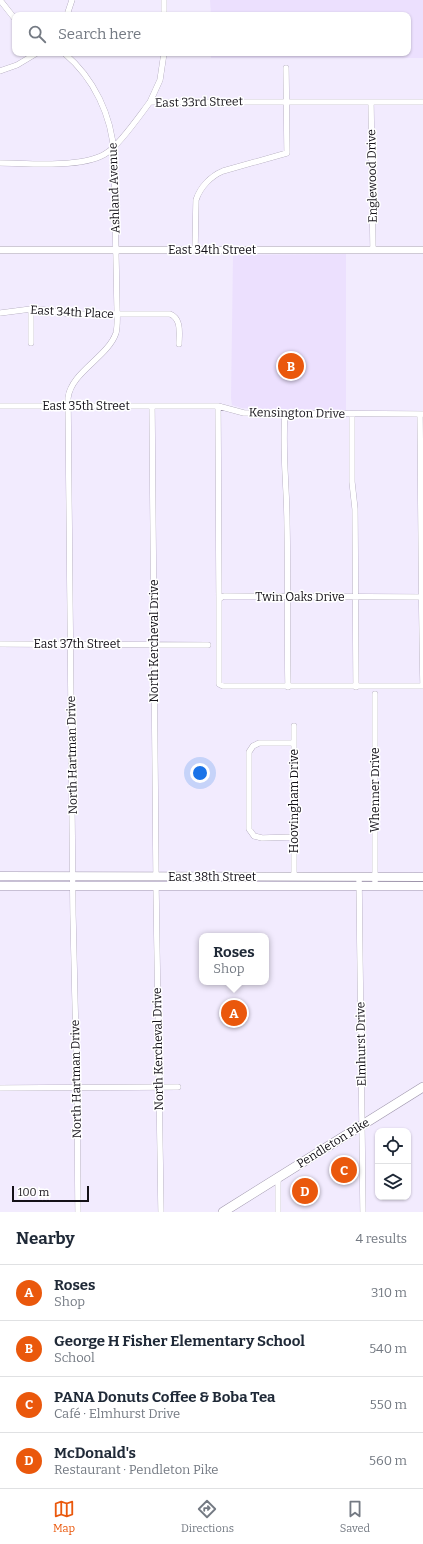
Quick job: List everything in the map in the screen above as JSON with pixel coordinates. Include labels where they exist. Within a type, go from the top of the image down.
[{"type":"main road","name":"East 38th Street","points":[[0,876],[423,877]]},
{"type":"main road","name":"East 38th Street","points":[[0,886],[423,886]]},
{"type":"main road","name":"Pendleton Pike","points":[[222,1212],[423,1087]]},
{"type":"street","points":[[0,0],[12,15]]},
{"type":"street","points":[[68,12],[72,0]]},
{"type":"street","points":[[164,0],[164,12]]},
{"type":"street","points":[[0,71],[17,65],[32,56]]},
{"type":"street","name":"Ashland Avenue","points":[[67,56],[80,68],[100,98],[109,123],[114,147],[117,314]]},
{"type":"street","points":[[150,102],[160,80],[164,56]]},
{"type":"street","points":[[195,250],[196,200],[208,180],[223,170],[287,152],[286,68]]},
{"type":"street","name":"East 33rd Street","points":[[0,163],[75,163],[103,155],[114,147],[150,102],[423,102]]},
{"type":"street","name":"Englewood Drive","points":[[372,102],[373,250]]},
{"type":"street","name":"East 34th Street","points":[[0,250],[423,250]]},
{"type":"street","points":[[31,309],[31,343]]},
{"type":"street","name":"East 34th Place","points":[[0,313],[31,309],[70,314],[168,314],[173,316],[178,321],[179,344]]},
{"type":"street","name":"North Hartman Drive","points":[[78,1212],[68,406],[69,394],[73,385],[113,339],[117,329],[117,314]]},
{"type":"street","name":"East 35th Street","points":[[0,406],[173,406]]},
{"type":"street","name":"North Kercheval Drive","points":[[152,406],[156,876]]},
{"type":"street","name":"Kensington Drive","points":[[173,406],[218,406],[244,413],[421,414]]},
{"type":"street","points":[[218,406],[219,684],[223,686],[422,686],[421,414]]},
{"type":"street","points":[[285,414],[288,687]]},
{"type":"street","points":[[352,414],[352,482],[355,509],[356,686]]},
{"type":"street","name":"Twin Oaks Drive","points":[[219,599],[224,596],[422,597]]},
{"type":"street","name":"East 37th Street","points":[[0,644],[154,645]]},
{"type":"street","points":[[154,645],[208,645]]},
{"type":"street","name":"Whenner Drive","points":[[375,694],[375,886]]},
{"type":"street","name":"Hoovingham Drive","points":[[294,726],[294,877]]},
{"type":"street","points":[[294,743],[259,743],[253,746],[249,752],[249,830],[254,836],[262,838],[294,837]]},
{"type":"street","name":"Elmhurst Drive","points":[[359,877],[363,1212]]},
{"type":"street","name":"North Kercheval Drive","points":[[156,886],[161,1212]]},
{"type":"street","points":[[0,1088],[178,1087]]},
{"type":"street","points":[[278,1178],[278,1212]]},
{"type":"shaded area","points":[[210,0],[423,0],[423,58],[211,58],[211,56],[411,56],[411,12],[211,12]]},
{"type":"shaded area","points":[[346,254],[346,410],[257,409],[242,408],[232,405],[233,255]]},
{"type":"place","name":"George H Fisher Elementary School","points":[[291,366]]},
{"type":"place","name":"Roses","points":[[234,1013]]},
{"type":"place","name":"PANA Donuts Coffee & Boba Tea","points":[[344,1170]]},
{"type":"place","name":"McDonald's","points":[[305,1191]]}]
